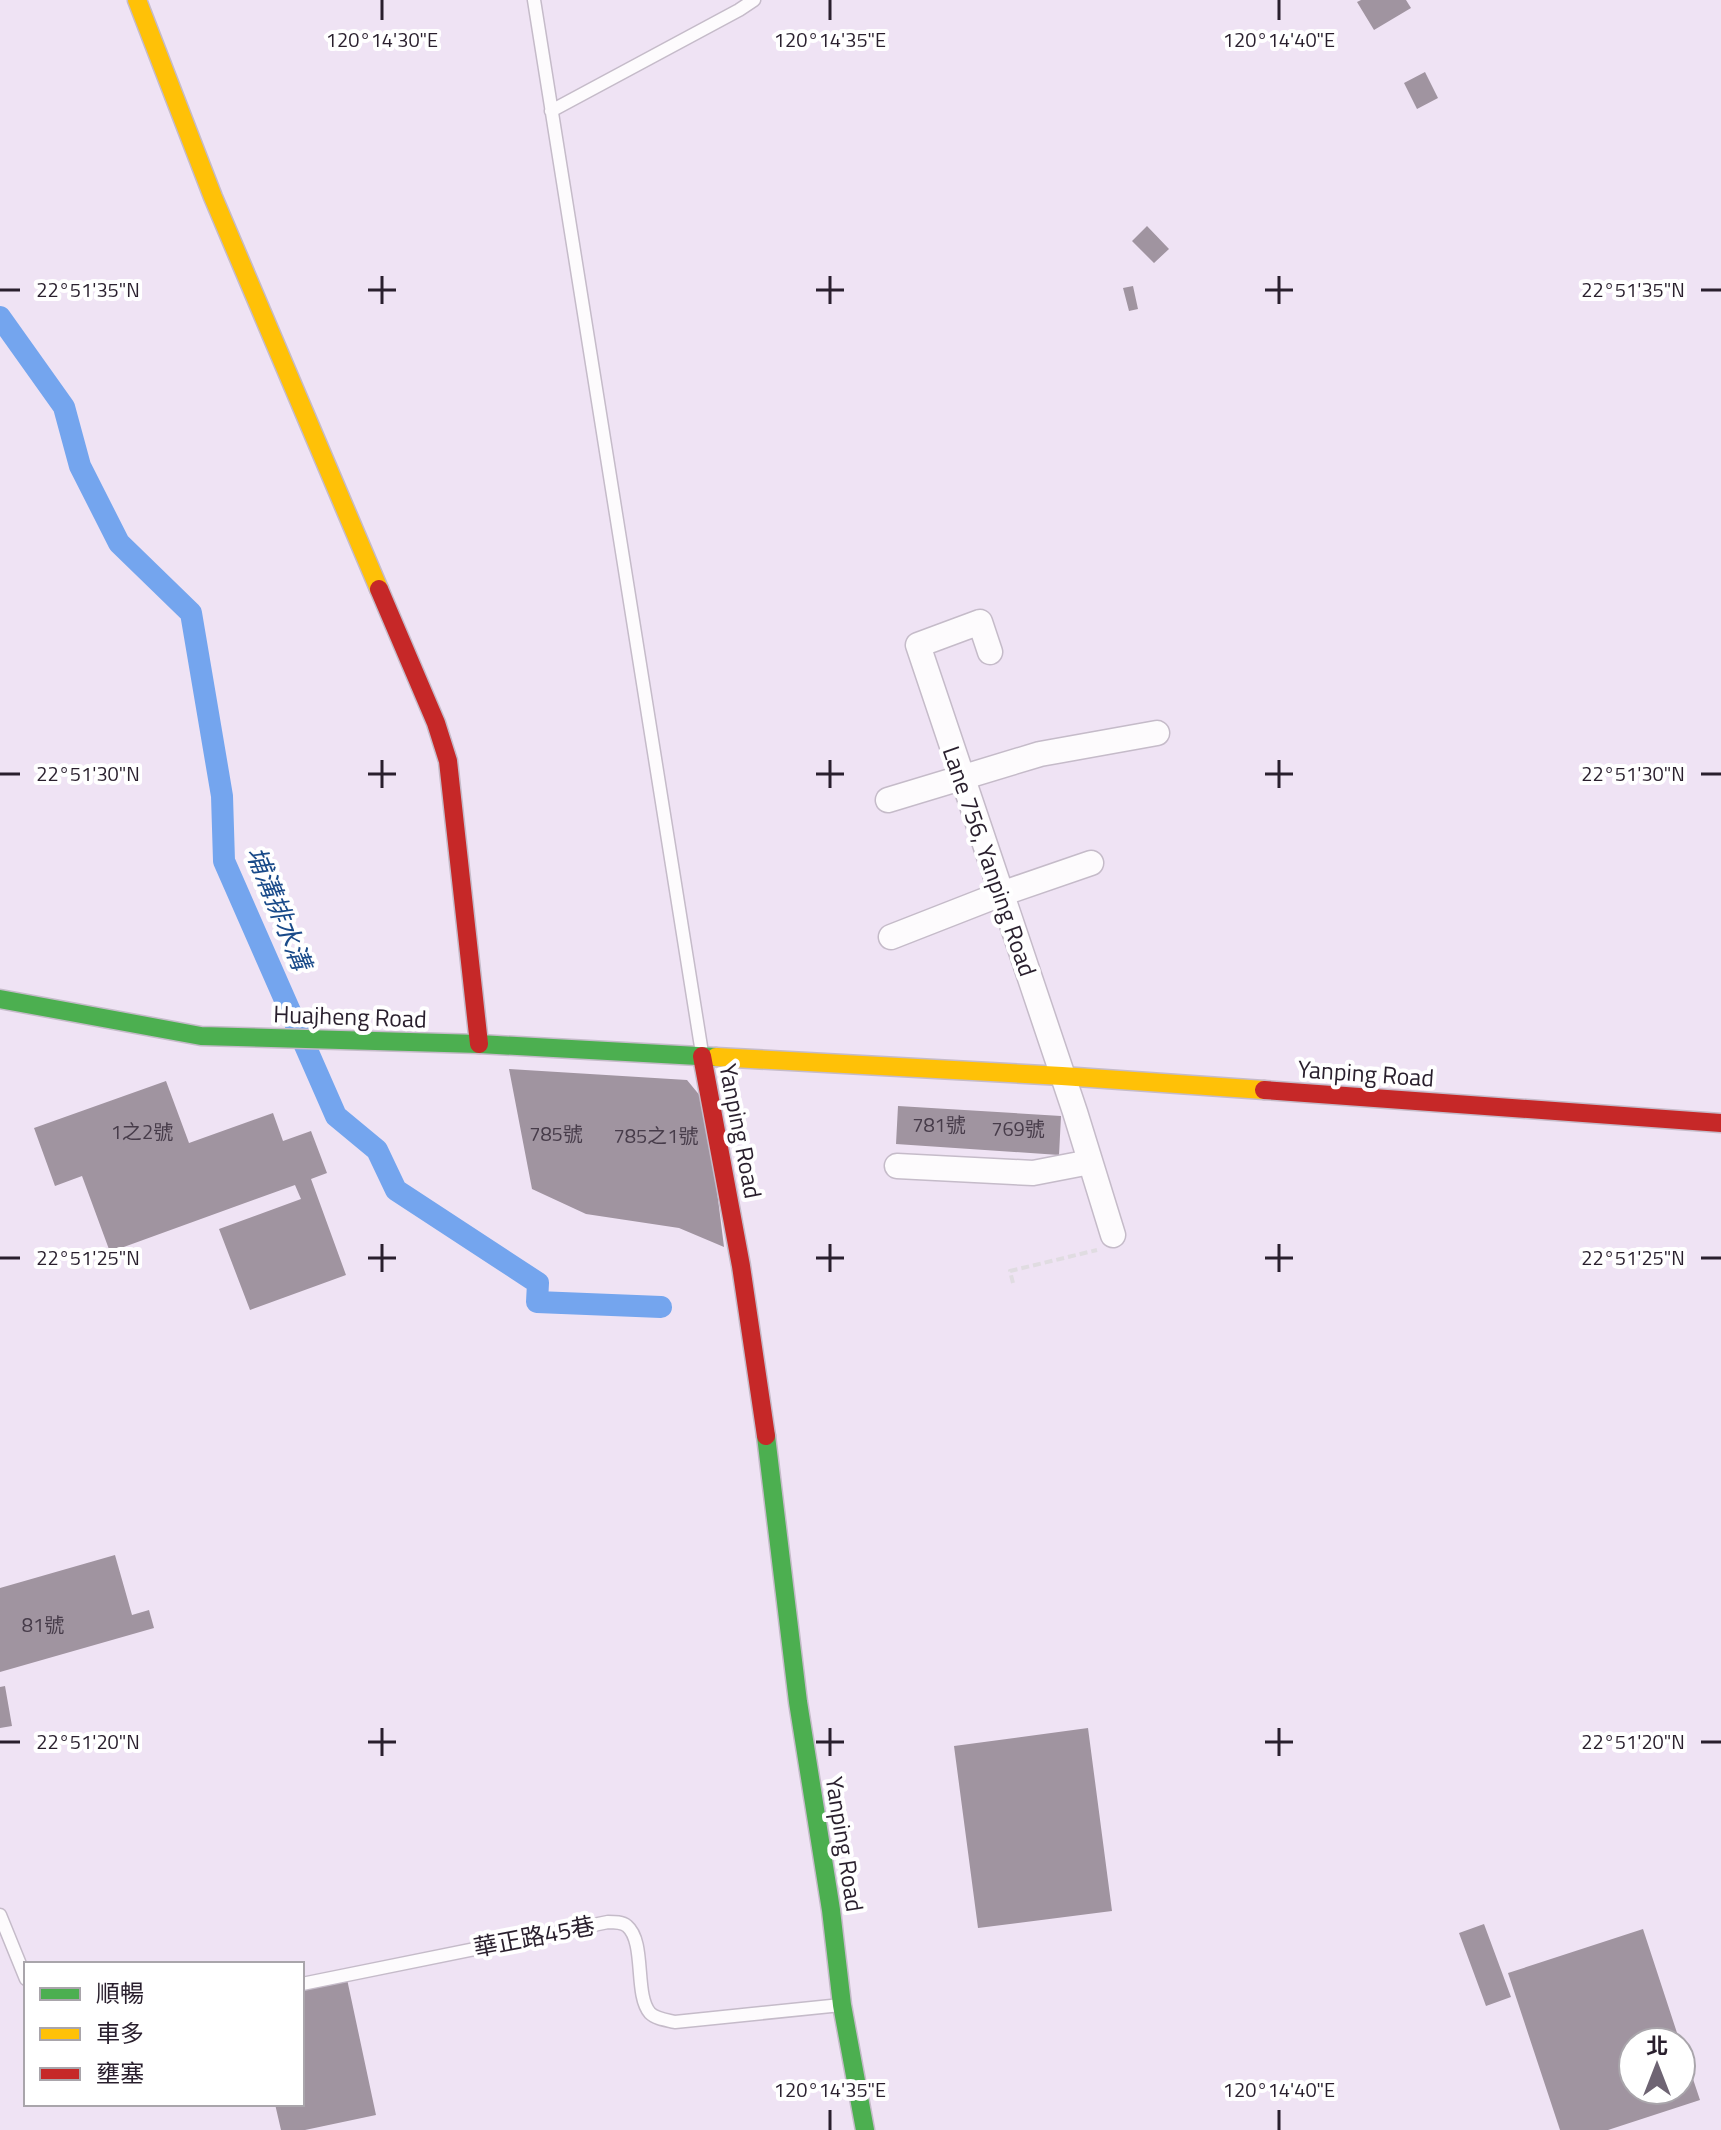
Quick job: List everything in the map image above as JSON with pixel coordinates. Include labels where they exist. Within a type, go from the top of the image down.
[{"type":"street","points":[[137,0],[213,197],[436,723],[448,761],[479,1044]]},
{"type":"street","name":"Lane 756, Yanping Road","points":[[990,652],[980,622],[918,645],[1090,1162],[1106,1243]]},
{"type":"street","points":[[888,800],[1040,754],[1157,733]]},
{"type":"street","points":[[891,937],[1091,863]]},
{"type":"street","name":"Huajheng Road","points":[[0,999],[201,1036],[479,1044],[702,1056]]},
{"type":"street","name":"Yanping Road","points":[[865,2130],[842,2005],[831,1910],[798,1702],[769,1457],[744,1281],[702,1056],[1062,1076],[1721,1123]]},
{"type":"street","points":[[897,1166],[1033,1173],[1090,1162]]},
{"type":"lane","points":[[534,0],[702,1056]]},
{"type":"lane","points":[[551,111],[754,0]]},
{"type":"lane","points":[[0,1915],[24,1974]]},
{"type":"lane","name":"華正路45巷","points":[[304,1984],[608,1922],[624,1924],[630,1930],[636,1946],[645,2003],[650,2013],[658,2018],[675,2022],[842,2005]]},
{"type":"path","points":[[1013,1283],[1010,1271],[1106,1243]]},
{"type":"building","points":[[1406,0],[1411,8],[1374,30],[1357,2]]},
{"type":"building","points":[[1425,72],[1438,98],[1417,109],[1404,83]]},
{"type":"building","points":[[1147,226],[1169,249],[1154,263],[1132,241]]},
{"type":"building","points":[[1133,286],[1138,309],[1129,311],[1123,288]]},
{"type":"building","points":[[509,1069],[687,1080],[706,1103],[724,1247],[679,1228],[586,1214],[532,1189]]},
{"type":"building","points":[[166,1081],[189,1143],[273,1113],[283,1141],[311,1131],[327,1173],[311,1179],[346,1275],[250,1310],[219,1229],[301,1199],[295,1185],[110,1252],[82,1176],[55,1186],[34,1128]]},
{"type":"building","points":[[898,1106],[1061,1116],[1059,1155],[896,1144]]},
{"type":"building","points":[[115,1555],[132,1615],[149,1610],[154,1628],[0,1672],[0,1588]]},
{"type":"building","points":[[5,1686],[12,1726],[0,1728],[0,1687]]},
{"type":"building","points":[[1088,1728],[1112,1911],[978,1928],[954,1746]]},
{"type":"building","points":[[1484,1924],[1511,1997],[1486,2006],[1459,1933]]},
{"type":"building","points":[[1643,1929],[1675,2026],[1617,2026],[1617,2106],[1682,2106],[1608,2130],[1560,2130],[1508,1973]]},
{"type":"building","points":[[347,1979],[376,2115],[305,2130],[281,2130],[275,2106],[304,2106],[304,1988]]},
{"type":"waterway","name":"埔溝排水溝","points":[[0,317],[64,407],[80,466],[119,543],[191,613],[222,796],[224,861],[336,1116],[377,1150],[396,1190],[538,1283],[537,1302],[661,1307]]},
{"type":"traffic: fast","points":[[0,999],[201,1036],[479,1044],[716,1057]]},
{"type":"traffic: fast","points":[[766,1436],[798,1702],[831,1910],[842,2005],[865,2130]]},
{"type":"traffic: slow","points":[[137,0],[213,197],[379,589]]},
{"type":"traffic: slow","points":[[716,1057],[1264,1090]]},
{"type":"traffic: jam","points":[[379,589],[436,723],[448,761],[479,1044]]},
{"type":"traffic: jam","points":[[702,1056],[741,1266],[766,1436]]},
{"type":"traffic: jam","points":[[1264,1090],[1721,1123]]}]
